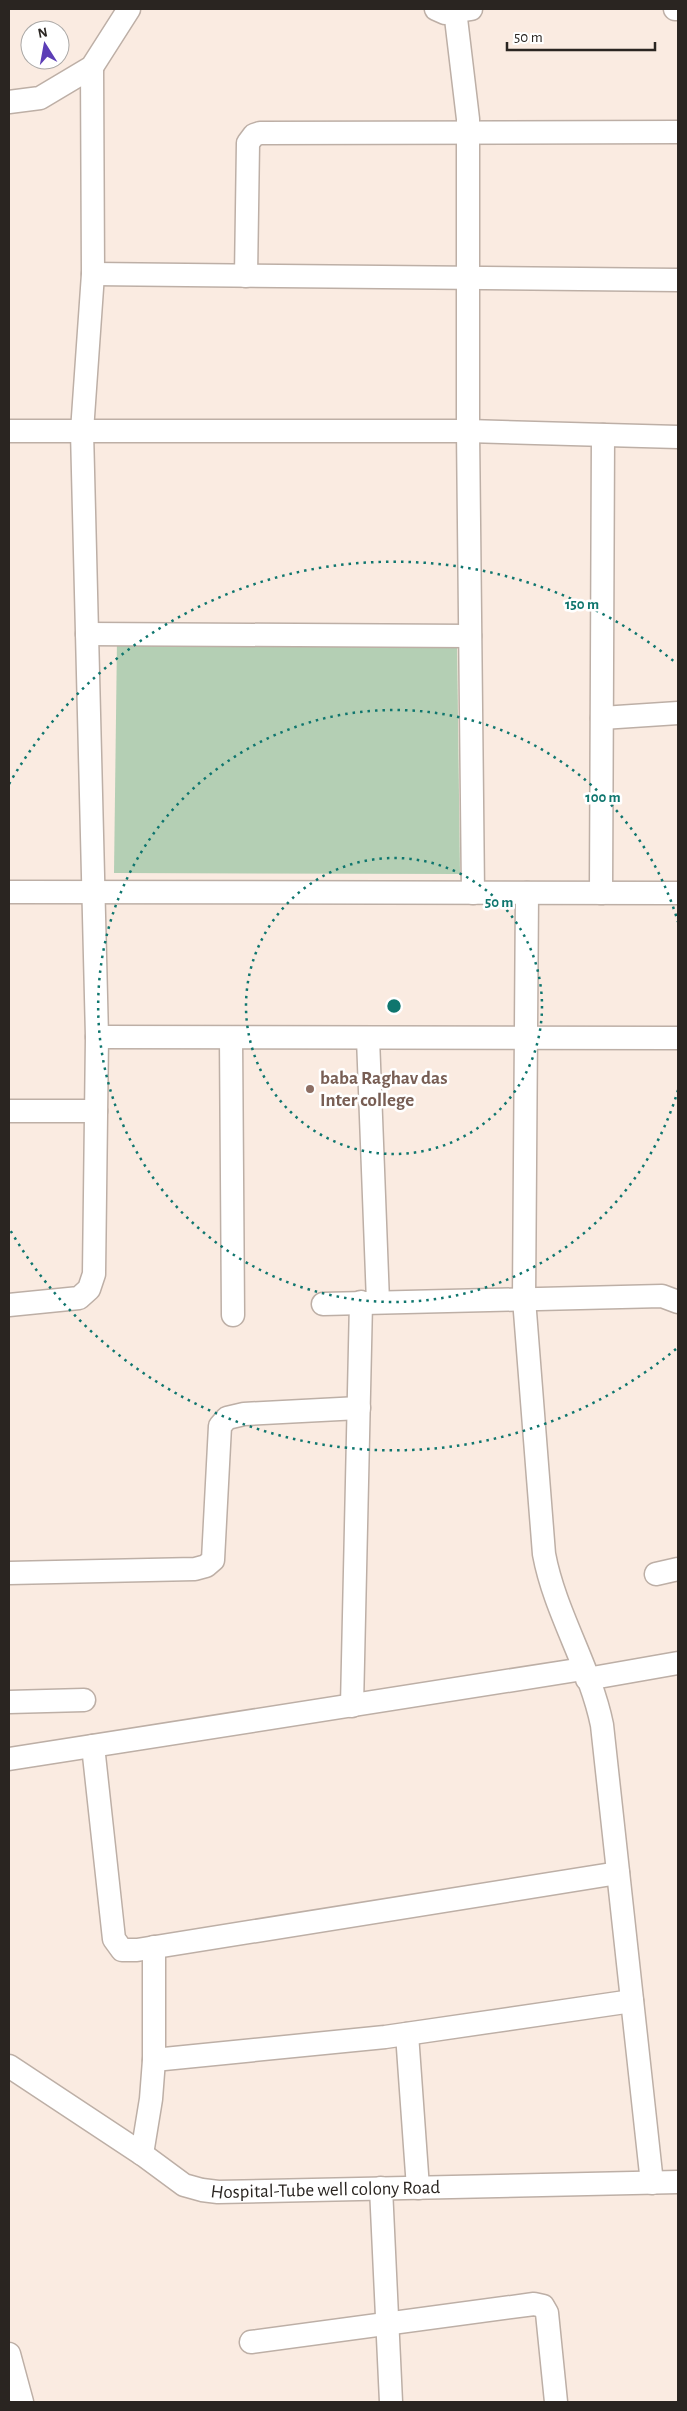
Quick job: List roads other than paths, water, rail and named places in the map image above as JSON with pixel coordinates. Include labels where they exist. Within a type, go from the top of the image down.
[{"type":"street","points":[[9,102],[40,98],[92,67],[129,9]]},
{"type":"street","points":[[454,9],[468,133],[468,431],[473,893]]},
{"type":"street","points":[[9,1305],[79,1298],[89,1289],[94,1274],[97,1038],[82,431],[93,274],[92,67]]},
{"type":"street","points":[[246,276],[248,143],[254,135],[260,132],[678,132]]},
{"type":"street","points":[[93,274],[678,280]]},
{"type":"street","points":[[9,431],[468,431],[678,437]]},
{"type":"street","points":[[601,893],[603,435]]},
{"type":"street","points":[[88,634],[470,636]]},
{"type":"street","points":[[602,718],[678,713]]},
{"type":"street","points":[[9,892],[678,893]]},
{"type":"street","points":[[527,893],[524,1299],[544,1554],[549,1580],[599,1711],[602,1725],[652,2183]]},
{"type":"street","points":[[97,1038],[678,1038]]},
{"type":"street","points":[[231,1038],[233,1315]]},
{"type":"street","points":[[352,1706],[359,1408],[370,1302],[368,1038]]},
{"type":"street","points":[[9,1111],[96,1111]]},
{"type":"street","points":[[323,1304],[662,1296],[678,1302]]},
{"type":"street","points":[[9,1574],[195,1569],[206,1566],[213,1560],[220,1426],[227,1418],[244,1414],[359,1408]]},
{"type":"street","points":[[656,1574],[678,1569]]},
{"type":"street","points":[[9,1759],[352,1706],[678,1663]]},
{"type":"street","points":[[9,1702],[84,1700]]},
{"type":"street","points":[[93,1746],[114,1939],[122,1950],[154,1947],[618,1874]]},
{"type":"street","points":[[142,2154],[151,2098],[154,2060],[154,1947]]},
{"type":"street","points":[[154,2060],[407,2034],[632,2001]]},
{"type":"street","points":[[407,2034],[418,2188]]},
{"type":"street","name":"Hospital-Tube well colony Road","points":[[9,2066],[142,2154],[184,2185],[202,2190],[218,2192],[678,2182]]},
{"type":"street","points":[[381,2188],[391,2402]]},
{"type":"street","points":[[251,2342],[534,2304],[543,2306],[547,2312],[556,2402]]},
{"type":"street","points":[[9,2354],[22,2402]]},
{"type":"place","name":"baba Raghav das Inter college","points":[[310,1089]]}]
